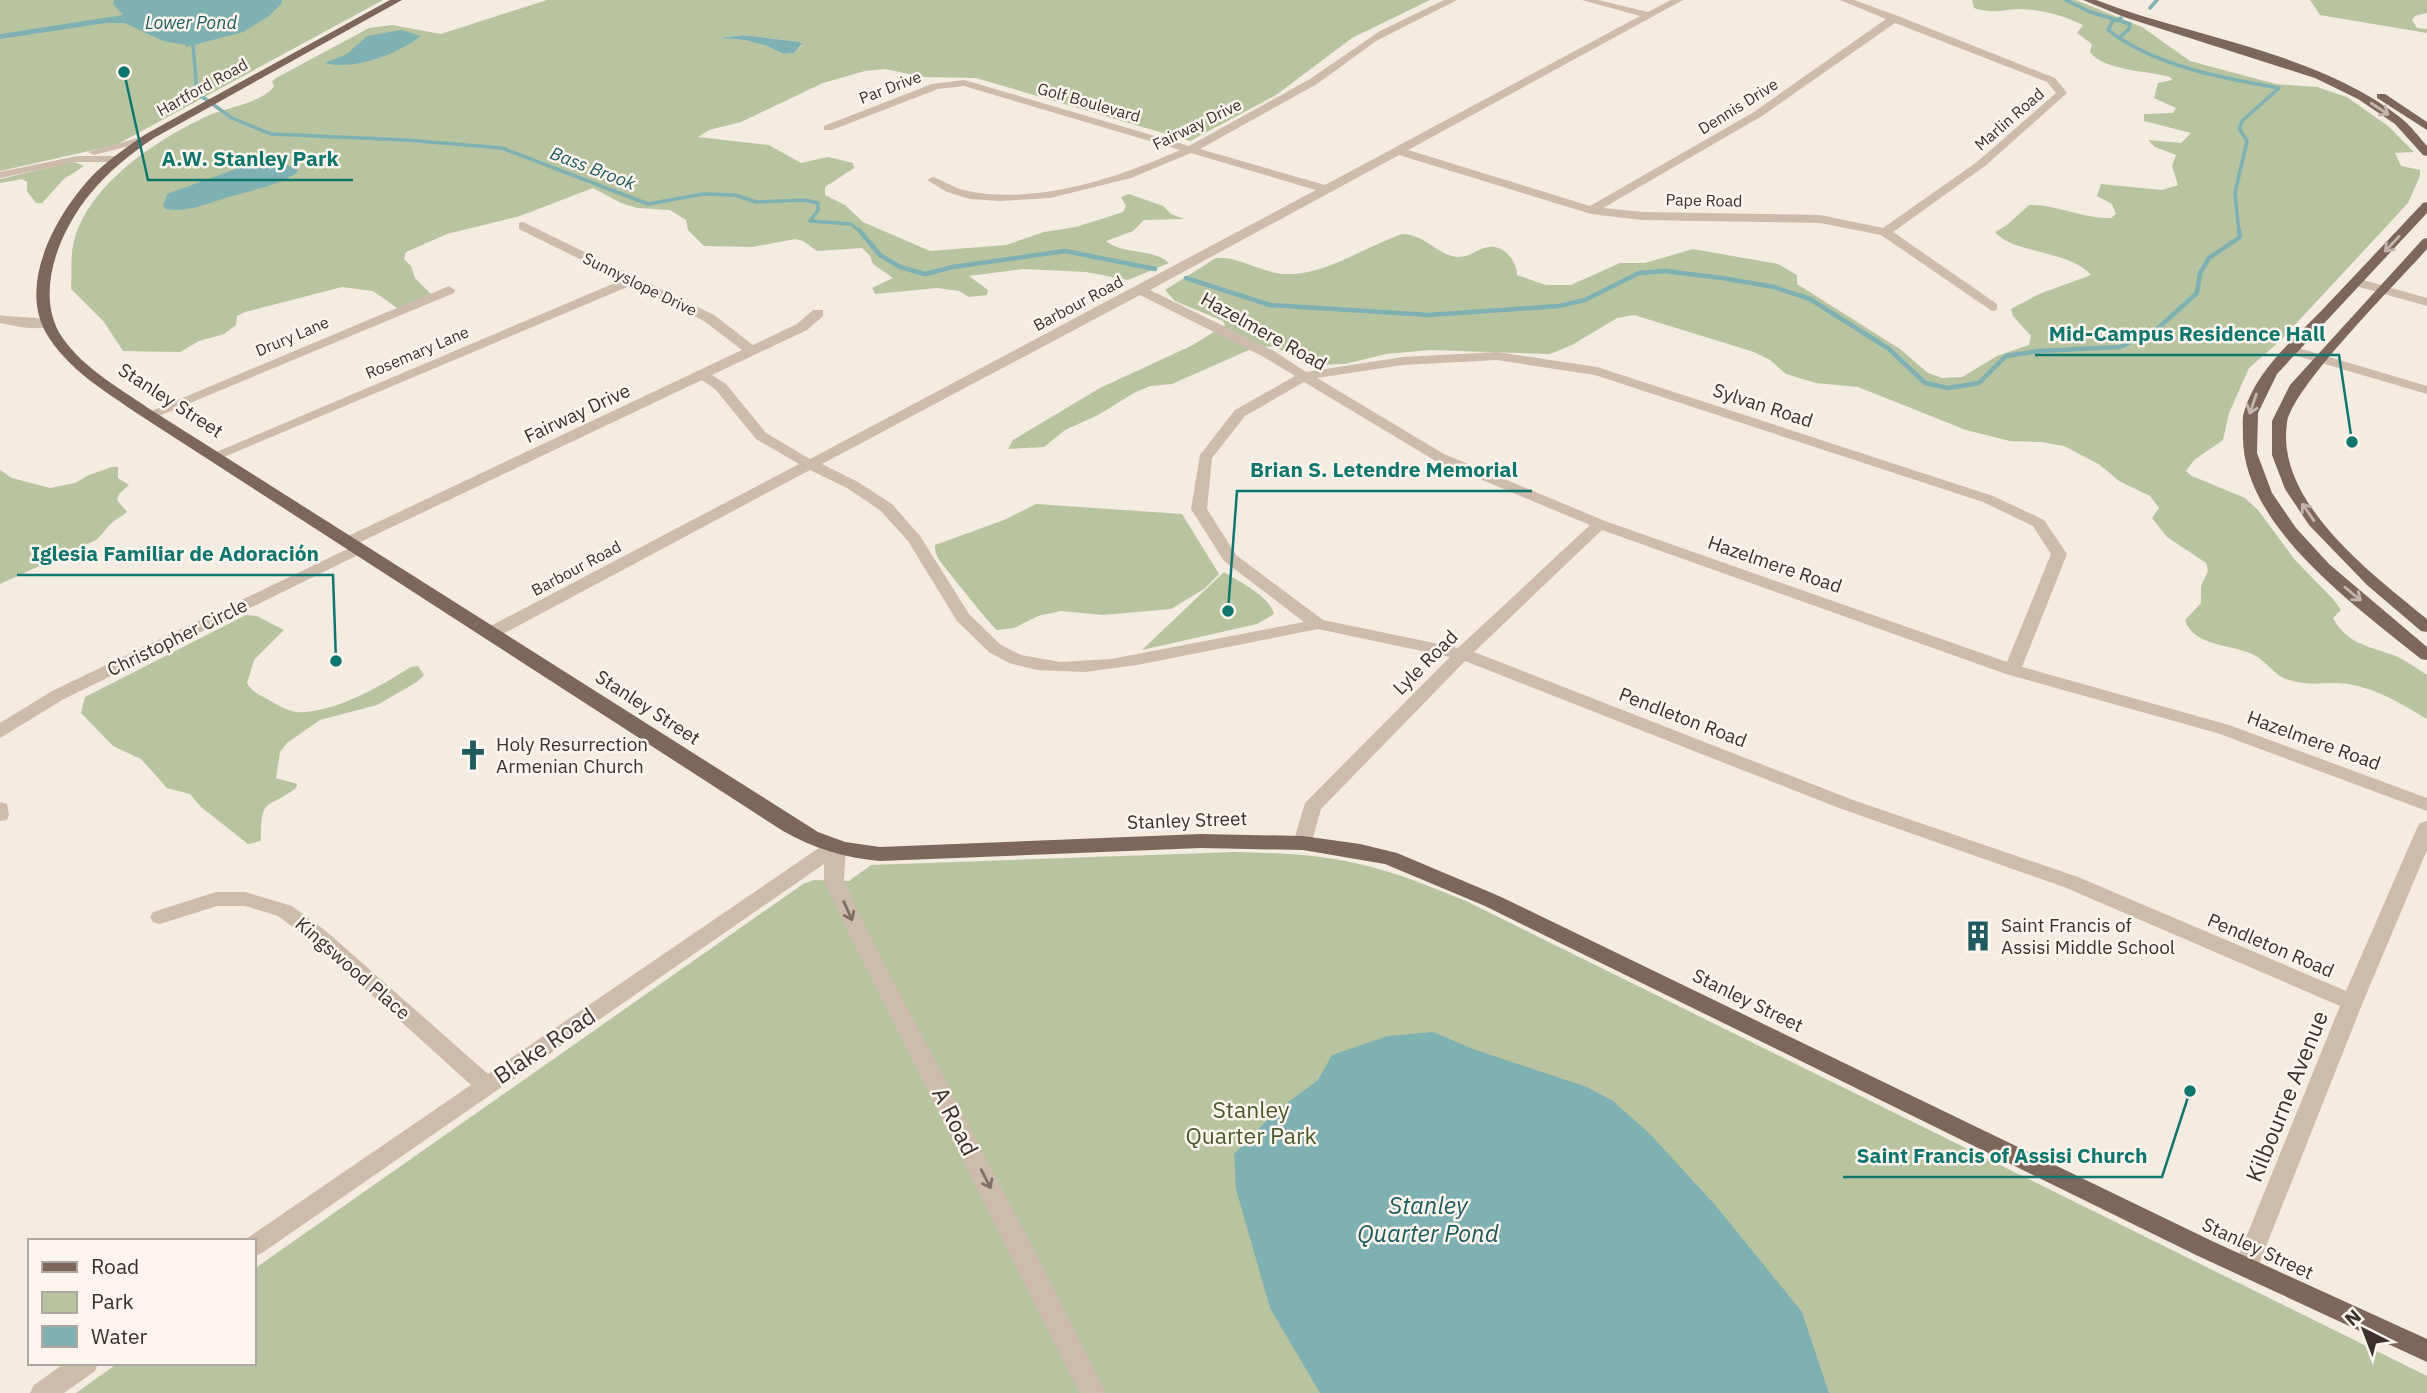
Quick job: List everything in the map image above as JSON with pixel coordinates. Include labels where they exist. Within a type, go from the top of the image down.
[{"type":"main road","name":"Hartford Road","points":[[48,323],[44,311],[43,285],[62,226],[83,192],[118,159],[145,139],[397,0]]},
{"type":"main road","points":[[2089,0],[2129,16],[2286,55],[2347,79],[2386,99],[2427,127]]},
{"type":"main road","points":[[2108,0],[2284,63],[2347,90],[2390,115],[2410,132],[2427,153]]},
{"type":"main road","points":[[2427,206],[2262,383],[2249,413],[2248,446],[2260,485],[2279,517],[2309,553],[2346,589],[2427,655]]},
{"type":"main road","points":[[2427,242],[2295,388],[2283,407],[2279,442],[2284,471],[2307,512],[2339,551],[2366,578],[2427,627]]},
{"type":"main road","name":"Stanley Street","points":[[48,323],[58,342],[79,365],[149,415],[790,826],[836,846],[869,853],[901,855],[1201,841],[1303,843],[1378,855],[1463,887],[2427,1352]]},
{"type":"street","name":"Fairway Drive","points":[[933,180],[944,188],[978,198],[1025,197],[1088,186],[1134,173],[1193,148],[1308,85],[1361,47],[1401,23],[1452,0]]},
{"type":"street","points":[[1587,0],[1650,16]]},
{"type":"street","name":"Barbour Road","points":[[491,633],[1399,152],[1678,0]]},
{"type":"street","name":"Marlin Road","points":[[1845,0],[2051,80],[2062,93],[1981,164],[1885,232]]},
{"type":"street","name":"Dennis Drive","points":[[1591,210],[1758,114],[1895,18]]},
{"type":"street","name":"Golf Boulevard","points":[[964,83],[1193,148],[1325,189]]},
{"type":"street","name":"Par Drive","points":[[828,128],[936,86],[964,83]]},
{"type":"street","points":[[0,175],[145,139]]},
{"type":"street","name":"Pape Road","points":[[1399,152],[1591,210],[1642,216],[1820,219],[1885,232],[1993,307]]},
{"type":"street","points":[[60,161],[94,157],[118,159]]},
{"type":"street","name":"Sunnyslope Drive","points":[[523,226],[709,318],[752,351]]},
{"type":"street","name":"Rosemary Lane","points":[[214,456],[633,280]]},
{"type":"street","points":[[2356,282],[2427,302]]},
{"type":"street","name":"Drury Lane","points":[[149,415],[449,290]]},
{"type":"street","name":"Hazelmere Road","points":[[1140,290],[1269,354],[1362,413],[1439,457],[1600,524],[2012,670],[2223,729],[2427,805]]},
{"type":"street","name":"Fairway Drive","points":[[353,545],[802,327],[818,313]]},
{"type":"street","points":[[0,319],[20,323],[48,323]]},
{"type":"street","points":[[2292,349],[2427,390]]},
{"type":"street","name":"Sylvan Road","points":[[1305,376],[1402,361],[1497,356],[1597,371],[1988,499],[2039,523],[2059,554],[2012,670]]},
{"type":"street","points":[[704,375],[721,387],[738,412],[759,435],[877,501],[901,522],[965,620],[986,642],[1015,659],[1053,666],[1098,667],[1318,624]]},
{"type":"street","name":"Pendleton Road","points":[[1305,376],[1240,413],[1205,458],[1199,509],[1230,558],[1318,624],[1462,654],[1846,804],[2071,882],[2351,1002]]},
{"type":"street","name":"Lyle Road","points":[[1303,843],[1312,807],[1462,654],[1600,524]]},
{"type":"street","name":"Christopher Circle","points":[[0,732],[13,721],[58,695],[353,545]]},
{"type":"street","points":[[0,808],[0,815]]},
{"type":"street","name":"Kilbourne Avenue","points":[[2246,1267],[2351,1002],[2427,828]]},
{"type":"street","name":"Blake Road","points":[[256,1245],[836,846]]},
{"type":"street","name":"A Road","points":[[836,846],[834,880],[860,936],[1030,1263],[1093,1393]]},
{"type":"street","name":"Kingswood Place","points":[[160,918],[216,899],[245,899],[285,911],[320,937],[486,1085]]},
{"type":"street","points":[[43,1393],[83,1365]]},
{"type":"green space","points":[[0,0],[383,0],[116,145],[0,171]]},
{"type":"green space","points":[[547,0],[1430,0],[1352,38],[1276,95],[1190,141],[976,78],[923,77],[885,69],[865,71],[823,83],[741,122],[709,130],[698,137],[769,145],[801,163],[828,157],[853,163],[854,168],[825,187],[825,195],[845,205],[863,222],[930,251],[1006,245],[1044,232],[1076,227],[1123,212],[1126,206],[1121,197],[1129,194],[1163,206],[1171,214],[1184,219],[1144,220],[1133,231],[1106,241],[1121,248],[1155,255],[1169,263],[1128,280],[1086,272],[1023,269],[969,276],[988,290],[987,295],[969,297],[959,291],[937,288],[875,294],[872,288],[893,278],[873,264],[862,248],[817,251],[795,239],[752,247],[704,246],[688,230],[686,220],[670,210],[637,208],[593,188],[520,216],[447,234],[406,252],[404,259],[411,266],[415,278],[436,299],[400,310],[373,291],[342,287],[245,312],[237,316],[236,325],[224,334],[199,341],[180,352],[123,351],[104,322],[71,289],[73,247],[82,220],[109,183],[146,151],[207,116],[259,98],[274,87],[272,81],[278,77],[369,28],[392,25],[441,34]],"holes":[[[743,35],[800,42],[802,45],[794,53],[783,54],[745,40],[719,38]]]},
{"type":"green space","points":[[1972,0],[2076,0],[2142,27],[2190,61],[2276,84],[2317,87],[2347,97],[2388,126],[2414,152],[2395,153],[2401,166],[2420,170],[2408,203],[2280,341],[2249,368],[2229,413],[2223,440],[2194,460],[2186,471],[2245,498],[2258,510],[2295,560],[2333,599],[2341,610],[2333,618],[2352,639],[2402,659],[2427,675],[2427,719],[2389,698],[2359,686],[2289,680],[2254,655],[2215,644],[2196,635],[2185,620],[2201,603],[2201,586],[2208,571],[2206,563],[2167,537],[2152,518],[2159,508],[2150,496],[2119,481],[2100,465],[2064,446],[2010,441],[1966,430],[1858,387],[1816,383],[1786,374],[1770,360],[1754,352],[1634,315],[1617,318],[1572,345],[1550,354],[1430,350],[1386,354],[1345,364],[1316,365],[1302,362],[1276,347],[1258,346],[1172,384],[1150,386],[1134,393],[1098,415],[1065,430],[1044,447],[1008,449],[1013,440],[1100,388],[1193,345],[1225,325],[1223,321],[1175,301],[1165,290],[1216,258],[1232,259],[1276,273],[1299,273],[1329,266],[1402,234],[1411,235],[1457,257],[1495,247],[1512,259],[1517,275],[1546,285],[1571,285],[1620,263],[1645,263],[1693,249],[1778,264],[1797,275],[1797,284],[1900,349],[1928,373],[1942,378],[1962,377],[1997,356],[2029,345],[2031,336],[2013,316],[2011,309],[2039,294],[2091,275],[2070,261],[2015,244],[1995,232],[2029,205],[2111,218],[2116,214],[2112,204],[2097,196],[2101,184],[2162,190],[2178,185],[2172,166],[2176,155],[2155,147],[2148,140],[2181,143],[2191,133],[2144,121],[2144,114],[2173,113],[2176,108],[2154,98],[2158,83],[2172,80],[2170,77],[2116,67],[2096,58],[2090,52],[2092,44],[2077,33],[2083,25],[2069,19],[2031,10],[1981,10],[1974,8]]},
{"type":"green space","points":[[2310,0],[2427,0],[2427,13],[2415,16],[2412,20],[2417,28],[2427,29],[2427,33],[2320,15]]},
{"type":"green space","points":[[74,162],[84,166],[64,179],[42,203],[36,203],[27,191],[27,182],[22,179],[0,183],[0,179]]},
{"type":"green space","points":[[118,467],[118,478],[129,485],[119,494],[117,500],[127,512],[96,540],[0,584],[0,470],[12,478],[50,488],[75,483]]},
{"type":"green space","points":[[1036,504],[1182,514],[1219,574],[1204,589],[1171,609],[1103,615],[1061,611],[1038,616],[1014,628],[997,630],[940,561],[935,545],[1004,520]]},
{"type":"green space","points":[[1224,572],[1260,595],[1274,614],[1257,624],[1142,650]]},
{"type":"green space","points":[[246,615],[257,616],[284,630],[254,660],[247,683],[256,693],[291,711],[319,710],[347,701],[411,667],[418,666],[424,675],[417,682],[377,705],[320,720],[287,743],[280,752],[276,778],[297,784],[296,788],[267,806],[262,817],[261,841],[248,844],[201,807],[190,794],[167,788],[141,759],[113,746],[81,713],[85,697]]},
{"type":"green space","name":"Stanley Quarter Park","points":[[1235,852],[1328,858],[1373,867],[1400,876],[1466,901],[2427,1376],[2427,1393],[76,1393],[115,1365],[256,1365],[256,1268],[803,884],[814,880],[849,881],[871,865]]},
{"type":"water","name":"Lower Pond","points":[[114,0],[282,0],[282,3],[269,16],[243,32],[186,47],[163,41],[125,23],[106,23],[0,39],[0,34],[123,15],[113,4]]},
{"type":"water","points":[[401,30],[421,36],[388,55],[362,63],[325,63],[347,54],[367,36]]},
{"type":"water","points":[[743,35],[802,44],[794,53],[783,54],[745,40],[718,38]]},
{"type":"water","points":[[279,161],[298,170],[297,173],[272,184],[198,207],[174,210],[163,206],[167,194],[255,162]]},
{"type":"water","name":"Stanley Quarter Pond","points":[[1433,1032],[1473,1049],[1587,1087],[1613,1101],[1651,1135],[1716,1206],[1802,1312],[1829,1393],[1320,1393],[1270,1308],[1236,1189],[1234,1154],[1276,1111],[1318,1080],[1332,1055],[1388,1036]]},
{"type":"waterway","points":[[2066,0],[2090,12],[2117,20]]},
{"type":"waterway","name":"Bass Brook","points":[[2150,8],[2157,0]]},
{"type":"waterway","name":"Bass Brook","points":[[2117,20],[2121,18]]},
{"type":"waterway","points":[[2117,20],[2130,24],[2129,29],[2119,38]]},
{"type":"waterway","points":[[2117,20],[2112,22],[2108,30],[2119,38]]},
{"type":"waterway","points":[[2119,38],[2146,53],[2189,69],[2279,88],[2243,120],[2239,128],[2247,141],[2235,193],[2239,232]]},
{"type":"waterway","name":"Bass Brook","points":[[189,39],[193,44],[197,93],[232,118],[271,134],[406,140],[502,148],[648,204],[703,194],[735,195],[756,202],[804,200],[818,203],[818,210],[810,221],[851,224],[860,231]]},
{"type":"waterway","points":[[1186,278],[1270,305],[1429,315],[1559,306],[1585,300],[1639,273],[1665,271],[1722,278],[1774,287],[1810,299],[1889,349],[1925,383],[1948,388],[1979,383],[2006,356],[2039,351],[2120,347],[2157,329],[2197,293],[2200,273],[2209,258],[2240,237],[2239,230]]},
{"type":"waterway","name":"Bass Brook","points":[[860,231],[880,255],[900,267],[925,274],[953,267],[1065,251],[1155,269]]},
{"type":"place","name":"A.W. Stanley Park","points":[[124,72]]},
{"type":"place","name":"Mid-Campus Residence Hall","points":[[2352,442]]},
{"type":"place","name":"Brian S. Letendre Memorial","points":[[1228,611]]},
{"type":"place","name":"Iglesia Familiar de Adoración","points":[[336,661]]},
{"type":"place","name":"Holy Resurrection Armenian Church","points":[[473,755]]},
{"type":"place","name":"Saint Francis of Assisi Middle School","points":[[1978,936]]},
{"type":"place","name":"Saint Francis of Assisi Church","points":[[2190,1091]]}]
